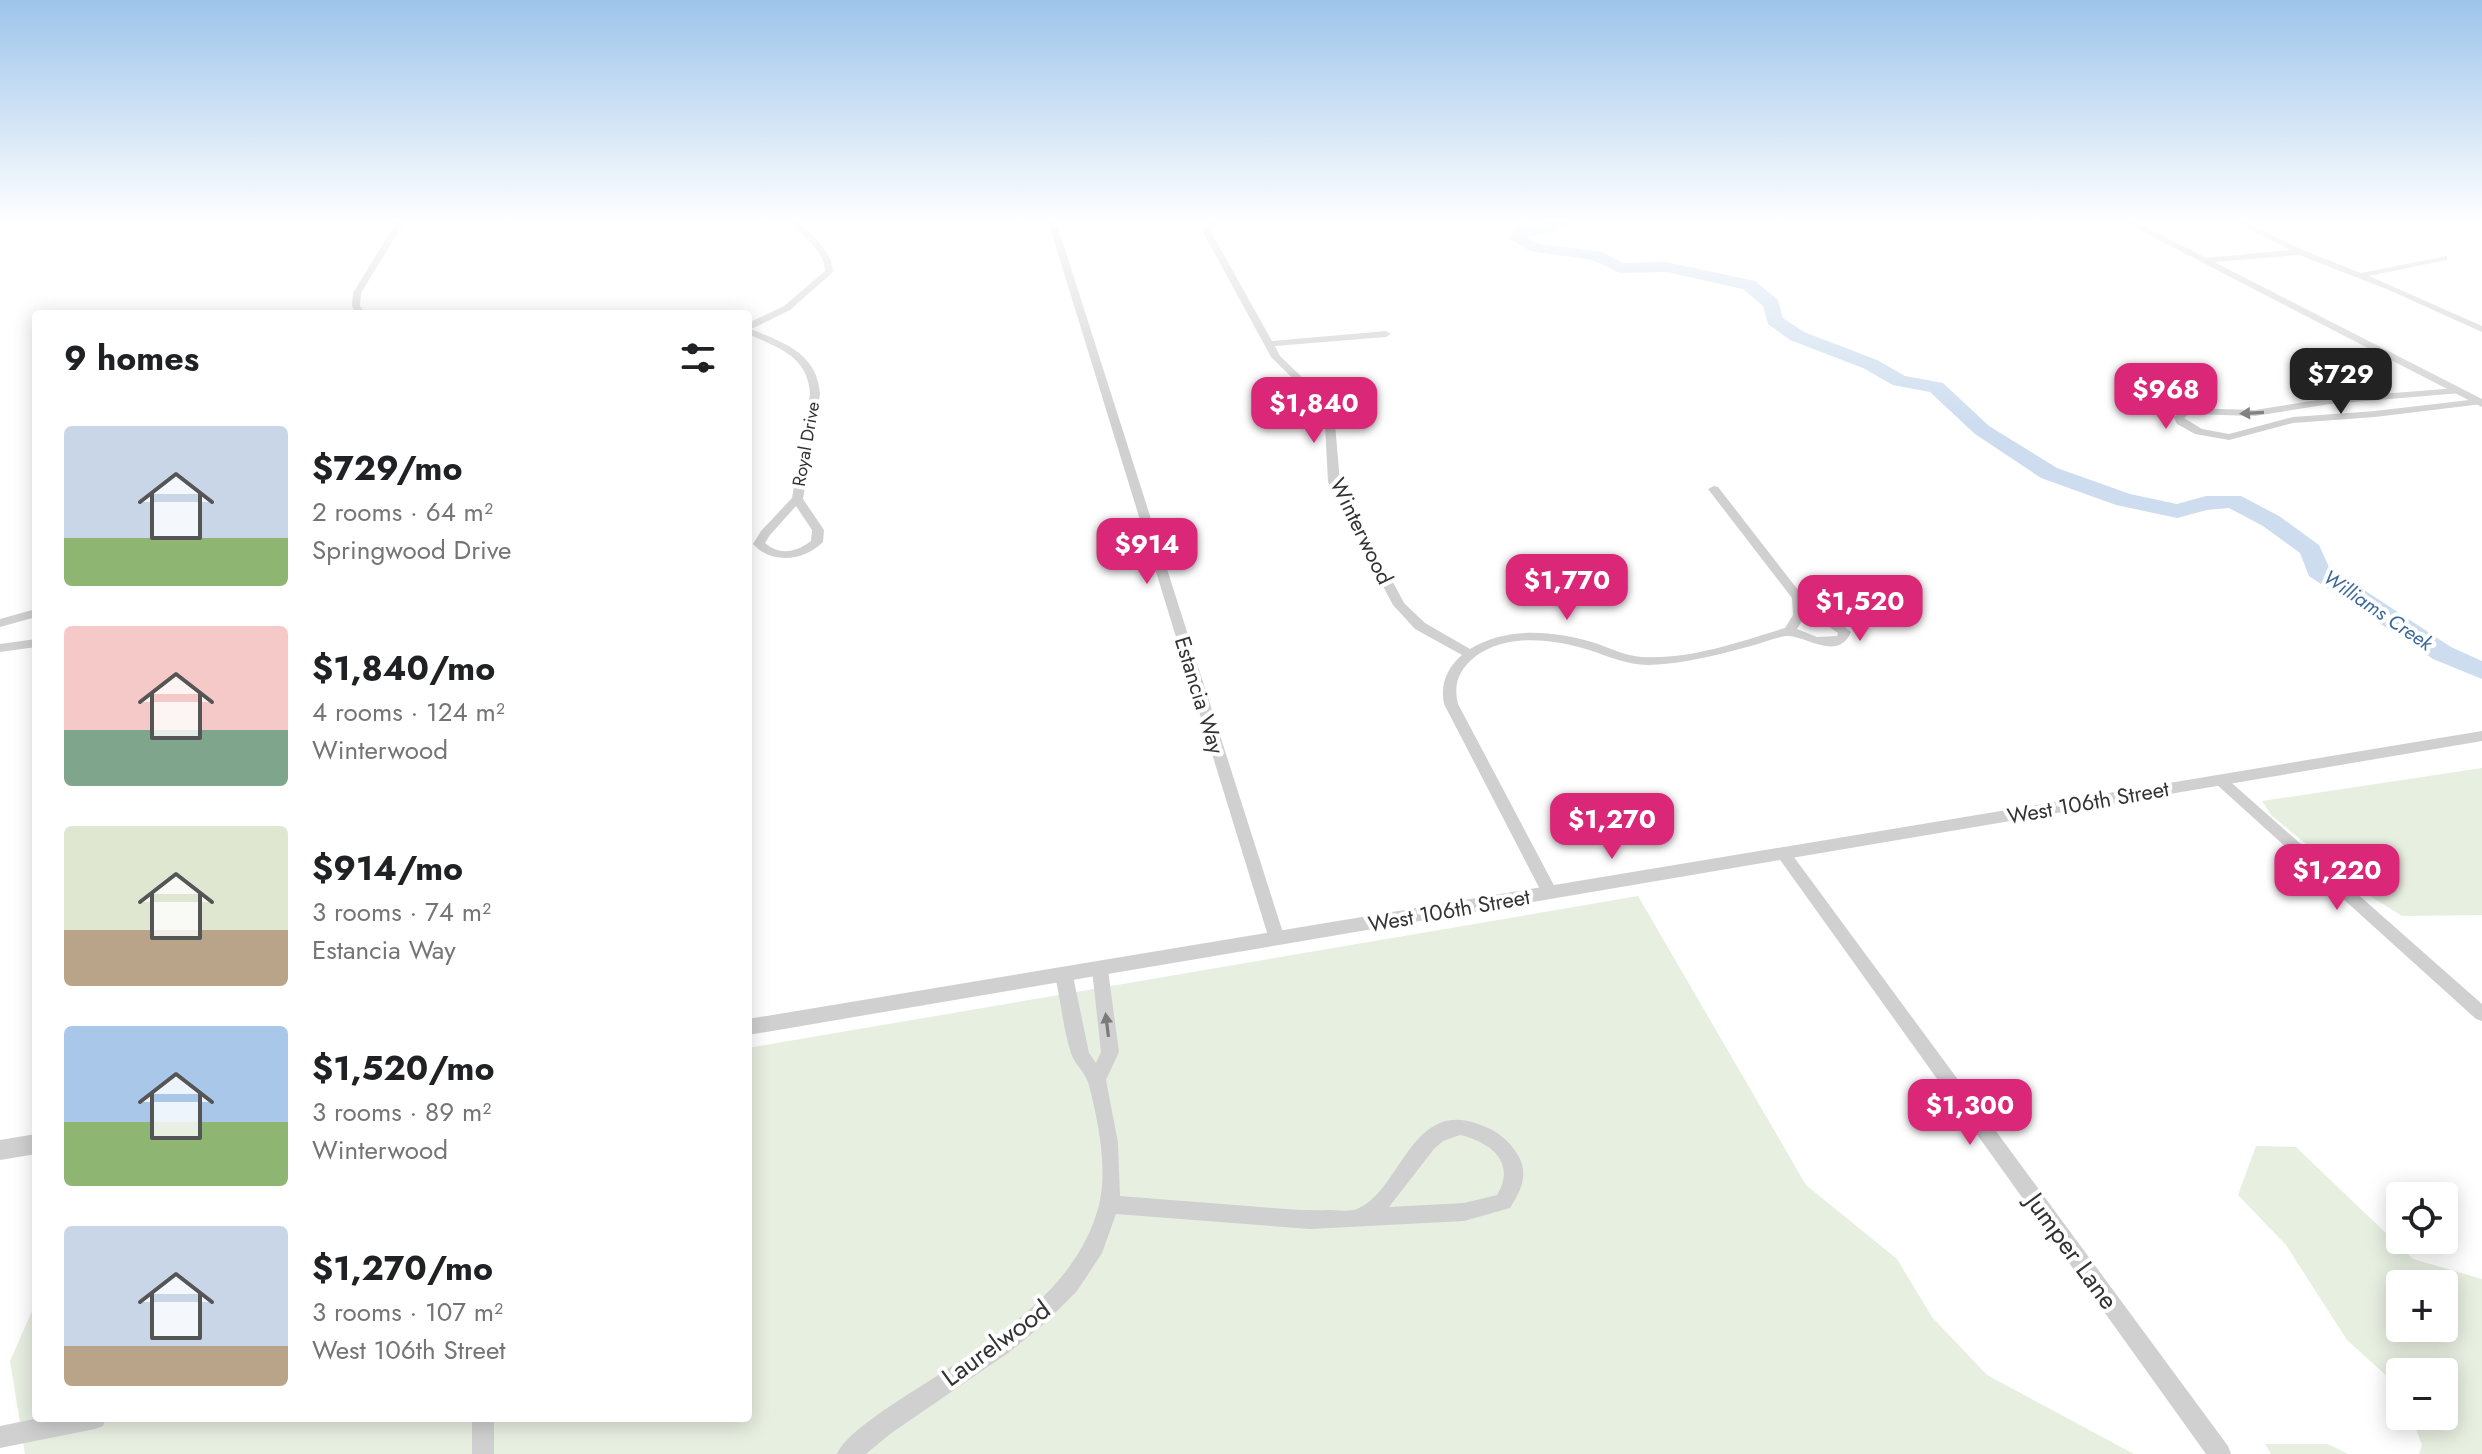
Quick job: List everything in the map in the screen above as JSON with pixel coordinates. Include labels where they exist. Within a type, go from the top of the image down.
[{"type":"street","points":[[358,310],[356,306],[360,289]]},
{"type":"street","points":[[752,327],[787,308],[809,289]]},
{"type":"street","name":"Estancia Way","points":[[1073,289],[1277,939]]},
{"type":"street","name":"Winterwood","points":[[1238,289],[1268,344],[1284,366],[1325,404],[1330,424],[1334,482],[1399,605],[1420,626],[1470,654]]},
{"type":"street","points":[[2260,289],[2480,403]]},
{"type":"street","points":[[2393,289],[2482,329]]},
{"type":"street","name":"Royal Drive","points":[[752,331],[800,357],[814,378],[815,394],[797,499],[765,533],[759,544],[762,549],[777,555],[794,554],[817,542],[818,530],[797,499]]},
{"type":"street","points":[[1268,344],[1386,334]]},
{"type":"street","points":[[2457,391],[2255,413],[2187,411],[2179,417],[2181,422],[2199,432],[2229,437],[2293,420],[2480,403]]},
{"type":"street","points":[[2354,400],[2357,407],[2375,414]]},
{"type":"street","points":[[1714,489],[1792,588],[1801,606],[1790,631]]},
{"type":"street","points":[[0,623],[32,614]]},
{"type":"street","points":[[1550,893],[1451,704],[1448,694],[1453,673],[1470,654],[1499,641],[1544,638],[1591,647],[1628,660],[1655,661],[1790,631],[1811,640],[1829,643],[1842,639],[1845,632],[1828,619],[1799,615]]},
{"type":"street","points":[[0,648],[32,644]]},
{"type":"street","name":"West 106th Street","points":[[752,1026],[2482,736]]},
{"type":"street","points":[[2220,780],[2482,1014]]},
{"type":"street","name":"Jumper Lane","points":[[1783,853],[2220,1454]]},
{"type":"street","points":[[1100,970],[1110,1052],[1098,1078],[1109,1168],[1109,1204],[1310,1220],[1361,1218],[1464,1212],[1503,1202],[1510,1194],[1515,1167],[1502,1144],[1488,1135],[1474,1129],[1446,1128],[1434,1135],[1417,1153],[1388,1195],[1361,1218]]},
{"type":"street","points":[[1064,976],[1081,1057],[1098,1078]]},
{"type":"street","points":[[0,1150],[32,1145]]},
{"type":"street","name":"Laurelwood","points":[[848,1454],[897,1414],[1048,1308],[1064,1292],[1093,1247],[1109,1204]]},
{"type":"street","points":[[0,1437],[75,1422]]},
{"type":"street","points":[[483,1422],[483,1454]]},
{"type":"shaded area","points":[[2482,768],[2482,915],[2402,916],[2370,896],[2272,816],[2262,801]]},
{"type":"shaded area","points":[[1638,896],[1806,1185],[1897,1259],[1932,1317],[1987,1375],[2134,1454],[25,1454],[10,1361],[32,1311],[32,1422],[752,1422],[752,1047]]},
{"type":"shaded area","points":[[2256,1146],[2296,1147],[2386,1233],[2386,1254],[2408,1254],[2413,1259],[2451,1270],[2386,1270],[2386,1342],[2458,1342],[2458,1272],[2482,1279],[2482,1454],[2419,1454],[2422,1445],[2416,1430],[2458,1430],[2458,1358],[2386,1358],[2386,1375],[2347,1340],[2286,1245],[2238,1195]]},
{"type":"shaded area","points":[[2265,1444],[2328,1444],[2348,1454],[2271,1454]]},
{"type":"waterway","name":"Williams Creek","points":[[1754,289],[1772,304],[1774,320],[1797,336],[1870,364],[1900,381],[1936,387],[1982,430],[2049,473],[2124,500],[2177,511],[2206,503],[2233,501],[2271,521],[2311,550],[2318,571],[2442,653],[2482,671]]}]
